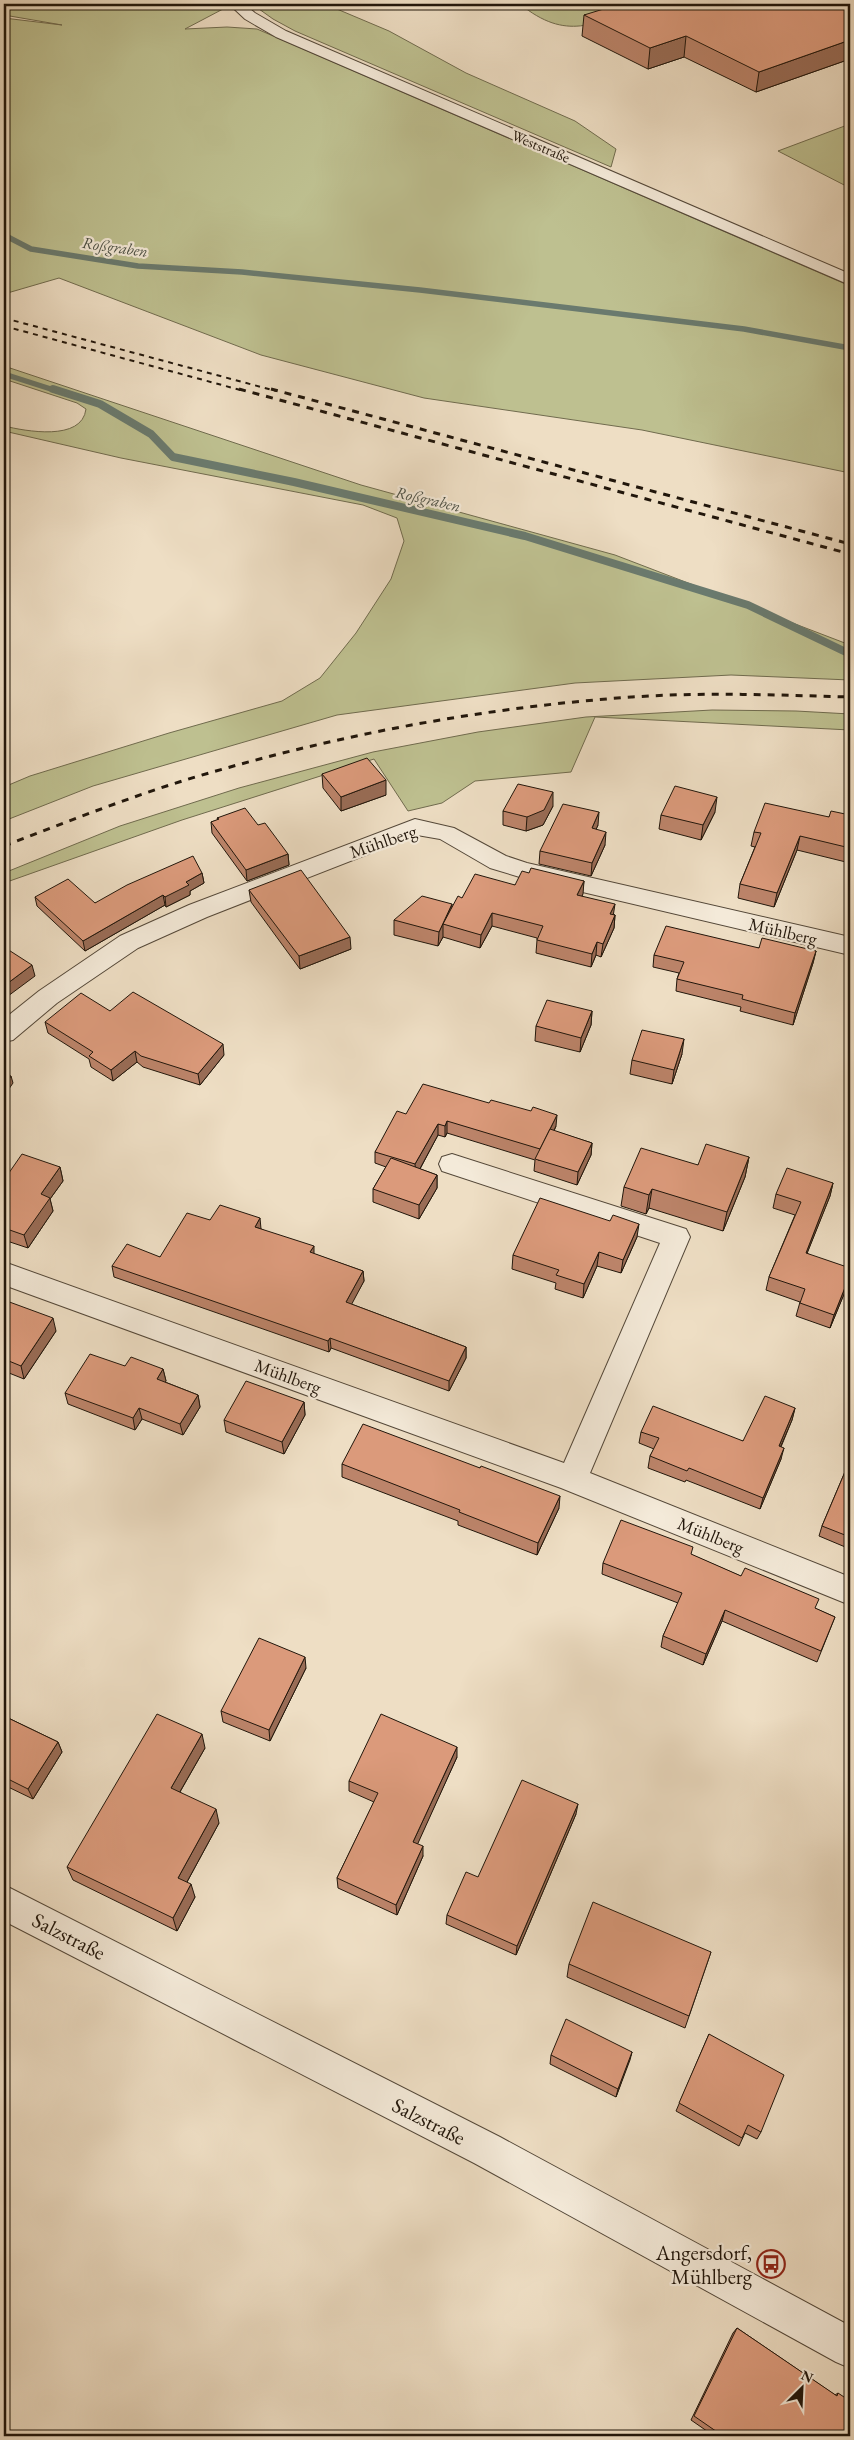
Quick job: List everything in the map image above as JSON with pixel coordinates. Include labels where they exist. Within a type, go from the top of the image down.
[{"type":"street","name":"Weststraße","points":[[236,4],[250,16],[281,34],[850,280]]},
{"type":"street","name":"Mühlberg","points":[[4,1033],[48,997],[128,942],[198,911],[415,827],[446,833],[498,862],[523,870],[850,946]]},
{"type":"street","points":[[452,1164],[676,1237],[572,1479]]},
{"type":"street","name":"Mühlberg","points":[[4,1273],[572,1479],[850,1590]]},
{"type":"street","name":"Salzstraße","points":[[4,1902],[487,2150],[850,2348]]},
{"type":"green space","points":[[4,4],[221,4],[223,9],[185,29],[227,27],[257,29],[850,286],[850,473],[642,430],[424,398],[261,355],[59,278],[4,294],[4,18],[62,25],[4,15]]},
{"type":"green space","points":[[252,4],[325,4],[389,31],[466,73],[575,121],[616,149],[611,167],[295,31],[273,19]]},
{"type":"green space","points":[[520,4],[644,4],[643,8],[595,23],[566,26],[552,23],[537,16]]},
{"type":"green space","points":[[850,124],[850,188],[778,151]]},
{"type":"green space","points":[[4,366],[361,485],[615,555],[850,645],[850,680],[731,675],[575,683],[337,715],[93,786],[4,821],[4,787],[30,776],[169,733],[282,701],[320,678],[356,633],[391,579],[404,541],[397,518],[363,505],[121,458],[4,431],[4,426],[38,432],[64,430],[74,426],[82,419],[86,409],[77,403],[4,379]]},
{"type":"green space","points":[[712,710],[850,714],[850,730],[595,717],[571,772],[475,781],[442,803],[408,811],[374,759],[182,820],[4,883],[4,873],[120,826],[239,788],[373,752],[478,732],[586,717]]},
{"type":"building","points":[[620,4],[850,4],[850,40],[759,72],[686,36],[650,48],[584,15]]},
{"type":"building","points":[[367,758],[386,780],[341,797],[322,774]]},
{"type":"building","points":[[518,784],[553,792],[544,810],[527,817],[503,811]]},
{"type":"building","points":[[675,786],[717,797],[703,825],[661,815]]},
{"type":"building","points":[[765,803],[829,817],[831,811],[850,815],[850,848],[800,836],[777,893],[740,884],[761,833],[754,832]]},
{"type":"building","points":[[563,804],[599,812],[592,828],[606,832],[592,863],[540,851]]},
{"type":"building","points":[[245,808],[258,825],[265,823],[288,854],[246,870],[211,822]]},
{"type":"building","points":[[193,856],[202,873],[186,882],[189,885],[165,897],[163,895],[83,941],[35,897],[68,879],[95,903],[127,885]]},
{"type":"building","points":[[531,868],[584,881],[577,895],[615,904],[610,914],[615,915],[603,944],[597,942],[592,954],[537,940],[543,926],[492,913],[481,935],[443,924],[458,896],[462,898],[475,874],[515,885],[522,871],[529,873]]},
{"type":"building","points":[[301,870],[350,937],[299,956],[249,890]]},
{"type":"building","points":[[422,896],[452,904],[439,932],[394,920]]},
{"type":"building","points":[[666,926],[759,948],[762,938],[816,951],[795,1013],[742,999],[743,995],[677,979],[684,962],[654,955]]},
{"type":"building","points":[[4,947],[32,965],[4,986]]},
{"type":"building","points":[[133,992],[223,1044],[198,1074],[141,1056],[135,1051],[111,1070],[89,1056],[93,1052],[45,1022],[81,993],[110,1011]]},
{"type":"building","points":[[547,1000],[592,1011],[581,1038],[536,1026]]},
{"type":"building","points":[[642,1030],[684,1039],[674,1070],[632,1060]]},
{"type":"building","points":[[4,1073],[11,1076],[4,1086]]},
{"type":"building","points":[[423,1084],[489,1103],[491,1100],[531,1111],[533,1107],[557,1115],[540,1149],[447,1121],[445,1126],[438,1124],[415,1164],[375,1152],[397,1111],[406,1114]]},
{"type":"building","points":[[550,1129],[592,1143],[578,1172],[535,1159]]},
{"type":"building","points":[[706,1144],[749,1157],[727,1212],[652,1189],[649,1195],[624,1187],[641,1148],[698,1165]]},
{"type":"building","points":[[22,1154],[60,1167],[41,1194],[50,1198],[24,1235],[4,1228],[4,1180]]},
{"type":"building","points":[[391,1158],[437,1175],[419,1205],[373,1189]]},
{"type":"building","points":[[787,1168],[833,1183],[806,1253],[850,1268],[850,1275],[834,1315],[800,1303],[805,1289],[769,1277],[801,1202],[776,1194]]},
{"type":"building","points":[[540,1198],[610,1221],[613,1215],[639,1224],[623,1260],[599,1252],[584,1284],[556,1275],[559,1270],[513,1255]]},
{"type":"building","points":[[220,1205],[260,1218],[255,1227],[314,1246],[310,1252],[363,1271],[346,1302],[466,1347],[449,1381],[330,1338],[328,1341],[112,1266],[127,1244],[160,1257],[187,1213],[210,1220]]},
{"type":"building","points":[[4,1300],[53,1318],[21,1366],[4,1359]]},
{"type":"building","points":[[90,1354],[125,1366],[131,1357],[163,1369],[157,1379],[198,1395],[180,1424],[139,1408],[133,1418],[65,1393]]},
{"type":"building","points":[[246,1381],[304,1402],[282,1442],[224,1420]]},
{"type":"building","points":[[765,1396],[795,1408],[779,1446],[784,1448],[763,1498],[689,1468],[687,1471],[650,1456],[659,1438],[641,1432],[653,1406],[743,1441]]},
{"type":"building","points":[[363,1424],[560,1496],[538,1543],[342,1464]]},
{"type":"building","points":[[850,1460],[850,1537],[822,1526]]},
{"type":"building","points":[[621,1520],[693,1547],[691,1554],[741,1576],[745,1568],[819,1599],[815,1608],[835,1617],[821,1651],[725,1610],[706,1654],[663,1636],[682,1593],[603,1563]]},
{"type":"building","points":[[259,1638],[305,1657],[269,1730],[221,1711]]},
{"type":"building","points":[[157,1714],[202,1734],[171,1788],[216,1809],[178,1878],[191,1884],[173,1918],[67,1867]]},
{"type":"building","points":[[381,1714],[457,1747],[413,1842],[423,1846],[396,1905],[337,1878],[378,1793],[349,1781]]},
{"type":"building","points":[[4,1716],[58,1742],[28,1789],[4,1777]]},
{"type":"building","points":[[522,1780],[578,1804],[517,1946],[447,1915],[466,1872],[478,1877]]},
{"type":"building","points":[[593,1902],[711,1952],[689,2016],[569,1964]]},
{"type":"building","points":[[566,2019],[632,2052],[618,2089],[551,2055]]},
{"type":"building","points":[[709,2034],[784,2075],[761,2132],[748,2125],[742,2138],[679,2103]]},
{"type":"building","points":[[737,2328],[837,2396],[838,2393],[850,2401],[850,2436],[723,2436],[694,2416]]},
{"type":"waterway","name":"Roßgraben","points":[[4,235],[31,249],[138,266],[242,272],[420,290],[744,329],[850,348]]},
{"type":"waterway","name":"Roßgraben","points":[[4,374],[57,391]]},
{"type":"waterway","name":"Roßgraben","points":[[53,389],[100,404],[151,434],[173,457],[294,482],[525,536],[748,605],[850,654]]},
{"type":"railway","points":[[4,318],[276,391]]},
{"type":"railway","points":[[4,326],[244,391]]},
{"type":"railway","points":[[239,389],[850,554]]},
{"type":"railway","points":[[271,389],[850,544]]},
{"type":"railway","points":[[4,846],[131,798],[209,773],[313,746],[419,724],[525,707],[659,695],[714,694],[850,697]]},
{"type":"place","name":"Angersdorf, Mühlberg","points":[[771,2264]]}]
